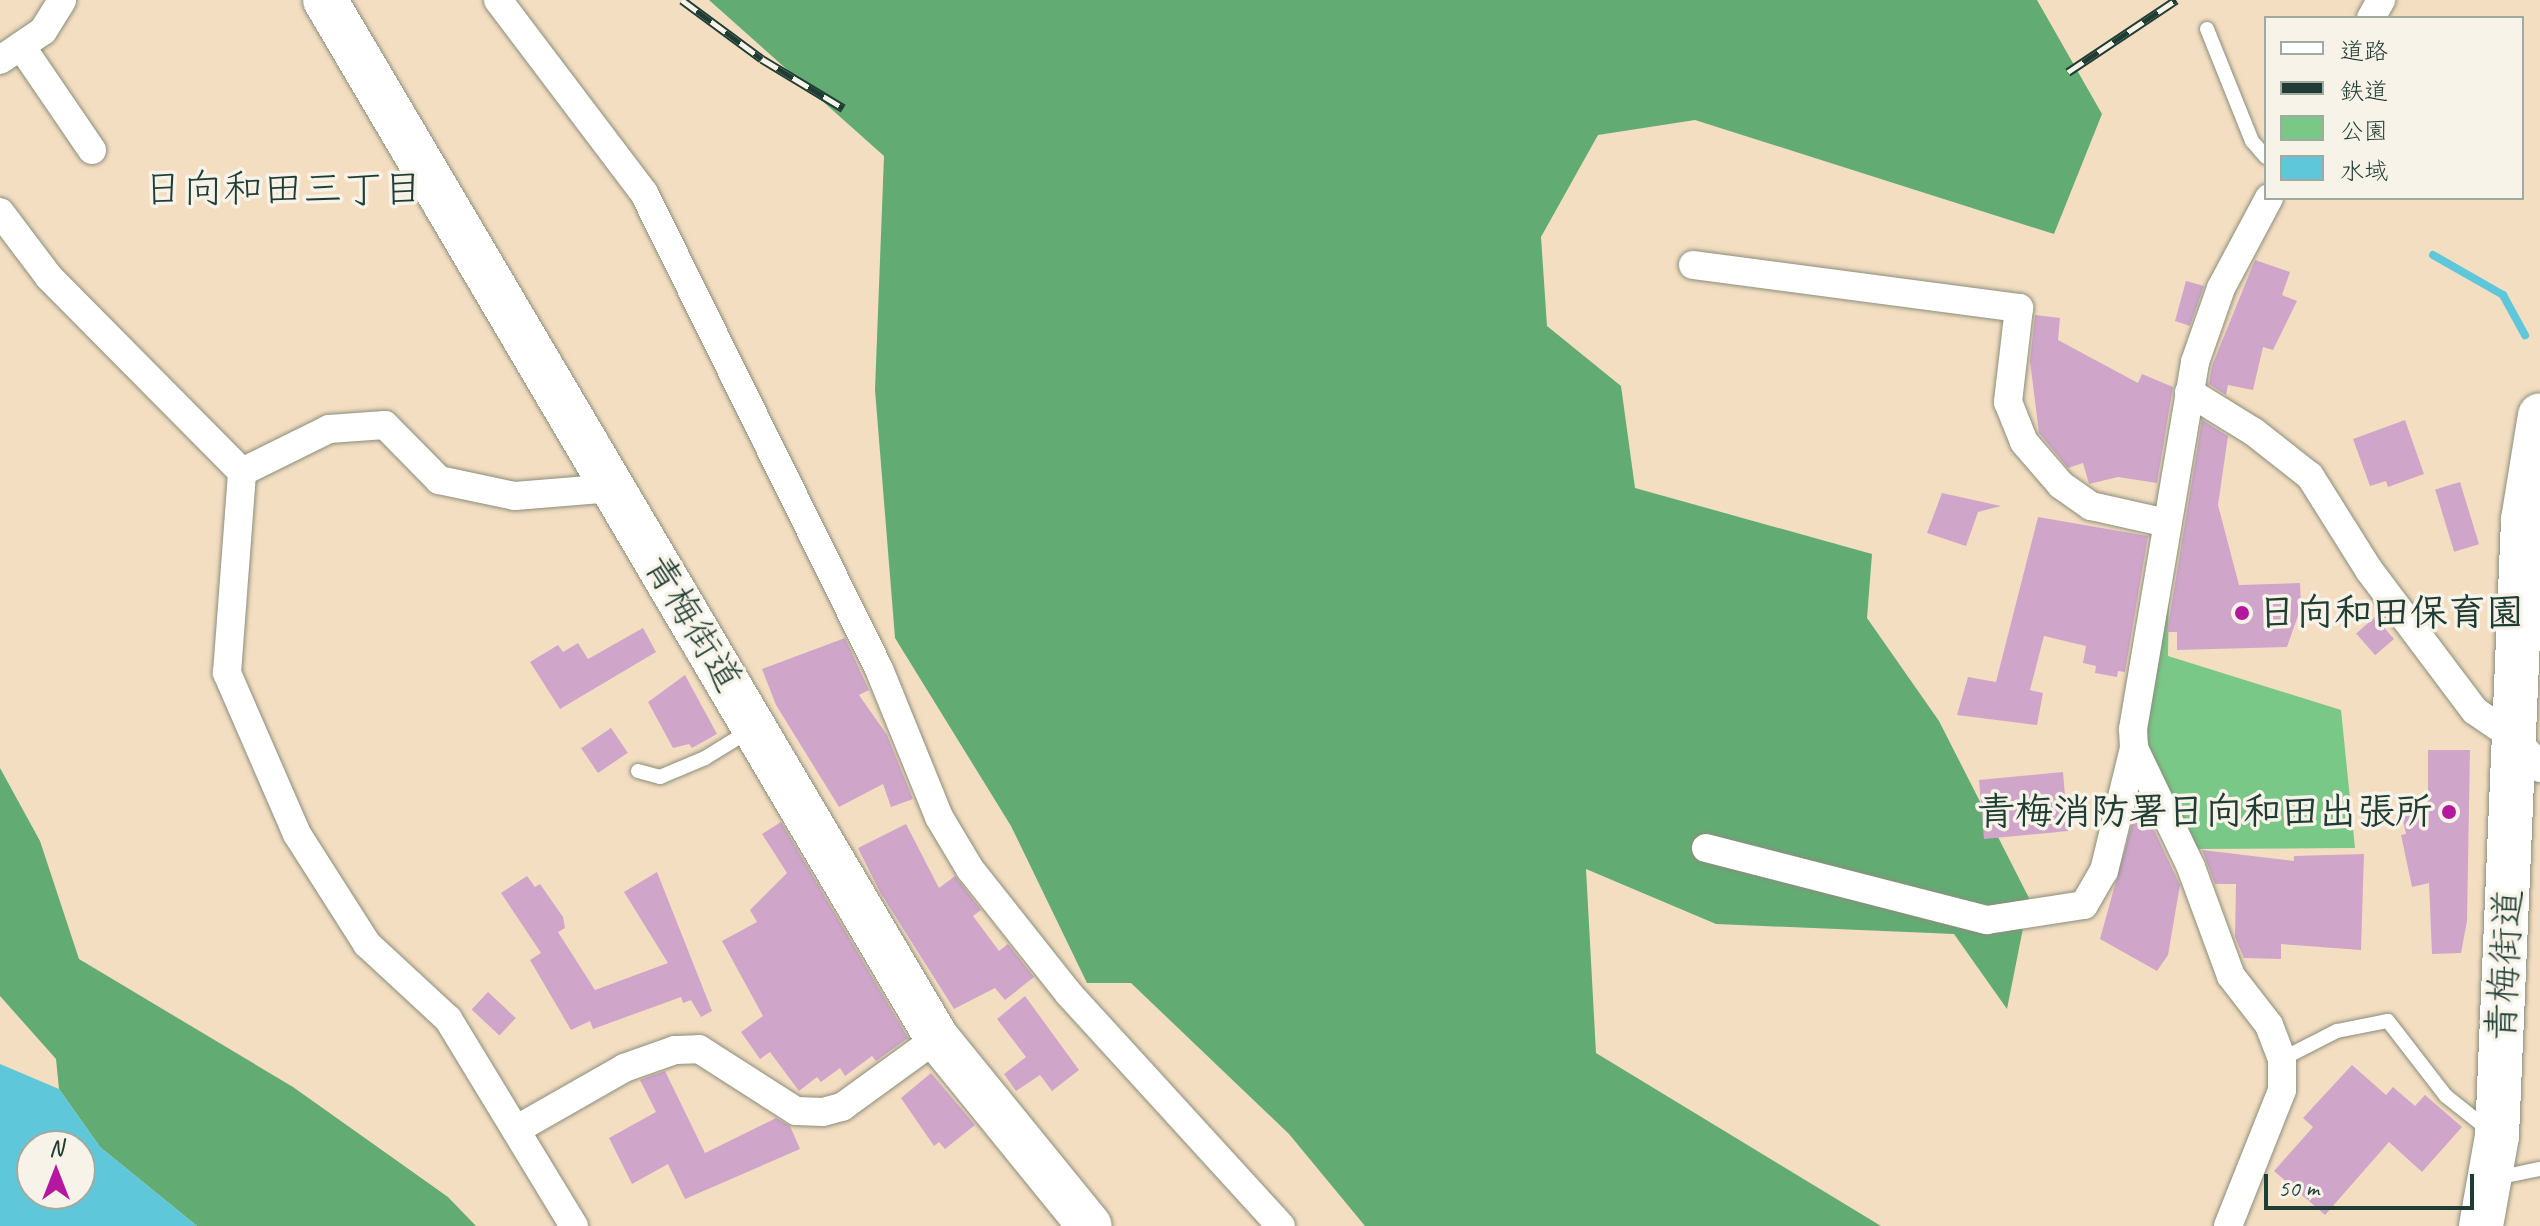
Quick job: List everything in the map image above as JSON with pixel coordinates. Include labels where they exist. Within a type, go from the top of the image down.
[{"type":"highway","name":"青梅街道","points":[[325,0],[937,1038],[1090,1226]]},
{"type":"highway","name":"青梅街道","points":[[2481,1226],[2494,1157],[2528,754],[2523,520],[2539,420]]},
{"type":"street","points":[[62,0],[43,31],[11,53],[92,150]]},
{"type":"street","points":[[498,0],[644,193],[879,669],[939,817],[970,869],[1069,994],[1281,1226]]},
{"type":"street","points":[[1706,848],[1987,920],[2084,905],[2104,871],[2115,812],[2134,748],[2137,689],[2189,392],[2221,288],[2268,200]]},
{"type":"street","points":[[0,212],[49,277],[242,472],[227,673],[297,834],[367,944],[448,1019],[519,1128],[574,1226]]},
{"type":"street","points":[[1693,265],[2019,308],[2008,402],[2024,442],[2061,485],[2091,506],[2167,523]]},
{"type":"street","points":[[2189,392],[2254,432],[2310,476],[2369,570],[2475,711],[2528,754]]},
{"type":"street","points":[[242,472],[329,429],[385,425],[439,480],[515,496],[613,488]]},
{"type":"street","points":[[2134,748],[2191,867],[2231,976],[2269,1025],[2282,1059],[2282,1090],[2228,1226]]},
{"type":"street","points":[[519,1128],[624,1068],[675,1050],[699,1049],[796,1111],[823,1112],[842,1107],[937,1038]]},
{"type":"lane","points":[[2207,29],[2252,141],[2264,155]]},
{"type":"lane","points":[[638,771],[660,777],[705,758],[755,727]]},
{"type":"lane","points":[[2282,1059],[2337,1031],[2388,1021],[2494,1157],[2540,1169]]},
{"type":"green space","points":[[709,0],[2037,0],[2102,114],[2054,234],[1695,120],[1598,135],[1541,237],[1547,326],[1621,386],[1635,488],[1872,554],[1867,618],[1939,721],[2029,898],[2007,1009],[1954,934],[1716,924],[1586,869],[1596,1053],[1881,1226],[1365,1226],[1289,1134],[1131,983],[1087,983],[1011,826],[895,638],[875,390],[884,156]]},
{"type":"green space","points":[[2169,590],[2168,656],[2341,710],[2355,848],[2191,849],[2141,739]]},
{"type":"green space","points":[[0,768],[40,841],[79,959],[293,1087],[448,1197],[476,1226],[197,1226],[100,1147],[96,1141],[96,1130],[88,1130],[59,1089],[56,1059],[0,996]]},
{"type":"water","points":[[0,1064],[59,1089],[88,1130],[16,1130],[16,1210],[96,1210],[96,1141],[197,1226],[0,1226]]},
{"type":"building","points":[[2255,260],[2290,272],[2282,295],[2297,301],[2273,350],[2263,347],[2253,390],[2228,385],[2226,395],[2209,384],[2212,366]]},
{"type":"building","points":[[2186,281],[2204,286],[2190,326],[2175,321]]},
{"type":"building","points":[[2035,315],[2060,318],[2058,340],[2138,383],[2142,374],[2173,387],[2157,483],[2118,477],[2089,484],[2083,463],[2068,468],[2039,433],[2030,361]]},
{"type":"building","points":[[2202,420],[2228,436],[2218,505],[2239,585],[2300,583],[2301,607],[2287,647],[2177,650],[2177,632],[2167,632]]},
{"type":"building","points":[[2405,420],[2424,474],[2388,487],[2386,481],[2370,486],[2353,439]]},
{"type":"building","points":[[2460,482],[2479,544],[2454,552],[2435,490]]},
{"type":"building","points":[[1942,493],[2001,506],[1978,512],[1966,546],[1927,533]]},
{"type":"building","points":[[2038,517],[2148,536],[2125,672],[2118,671],[2117,677],[2095,673],[2096,666],[2083,663],[2086,646],[2044,636],[2030,690],[2043,693],[2037,725],[1957,715],[1968,677],[1996,682]]},
{"type":"building","points":[[2375,617],[2394,639],[2375,655],[2356,633]]},
{"type":"building","points":[[643,628],[656,652],[560,709],[530,662],[558,645],[563,652],[578,643],[588,659]]},
{"type":"building","points":[[845,638],[869,690],[859,695],[887,735],[913,799],[891,807],[883,784],[839,807],[776,705],[762,669]]},
{"type":"building","points":[[685,675],[717,734],[692,748],[689,744],[673,748],[648,702]]},
{"type":"building","points":[[611,728],[628,753],[598,773],[581,748]]},
{"type":"building","points":[[2428,750],[2470,750],[2467,921],[2461,953],[2432,954],[2429,883],[2412,887],[2401,835],[2406,834],[2401,812],[2428,806]]},
{"type":"building","points":[[2063,772],[2065,796],[2072,796],[2075,816],[2067,818],[2068,831],[1984,839],[1979,780]]},
{"type":"building","points":[[2139,798],[2180,885],[2168,955],[2157,971],[2100,939]]},
{"type":"building","points":[[781,822],[908,1038],[876,1061],[872,1056],[845,1076],[840,1068],[821,1082],[817,1077],[799,1091],[770,1052],[760,1059],[741,1032],[763,1016],[722,941],[757,922],[750,910],[787,873],[762,834]]},
{"type":"building","points":[[906,824],[939,888],[955,876],[981,910],[973,916],[999,951],[1008,944],[1034,977],[1005,1000],[995,988],[954,1009],[880,892],[858,848]]},
{"type":"building","points":[[2202,850],[2294,861],[2294,856],[2364,854],[2361,950],[2281,944],[2281,959],[2244,958],[2235,937],[2236,884],[2215,884]]},
{"type":"building","points":[[657,872],[712,1011],[701,1017],[691,1000],[683,1003],[681,997],[593,1029],[590,1021],[571,1030],[530,960],[541,953],[501,893],[527,876],[535,887],[540,884],[563,917],[565,928],[558,932],[595,990],[668,963],[624,892]]},
{"type":"building","points":[[488,992],[516,1018],[499,1035],[472,1010]]},
{"type":"building","points":[[1025,996],[1079,1070],[1052,1091],[1040,1075],[1016,1091],[1004,1074],[1026,1057],[997,1019]]},
{"type":"building","points":[[2352,1065],[2386,1095],[2393,1087],[2415,1106],[2425,1095],[2462,1127],[2422,1172],[2389,1142],[2325,1215],[2274,1171],[2313,1127],[2303,1118]]},
{"type":"building","points":[[665,1071],[705,1153],[776,1118],[790,1126],[800,1149],[685,1199],[668,1164],[632,1184],[609,1138],[656,1112],[640,1080]]},
{"type":"building","points":[[931,1073],[975,1125],[945,1149],[939,1142],[934,1146],[901,1098]]},
{"type":"waterway","points":[[2433,255],[2503,295],[2525,335]]},
{"type":"railway","points":[[682,0],[762,59],[843,108]]},
{"type":"railway","points":[[2068,72],[2176,0]]},
{"type":"place","name":"日向和田保育園","points":[[2242,613]]},
{"type":"place","name":"青梅消防署日向和田出張所","points":[[2449,812]]},
{"type":"district","name":"日向和田三丁目","points":[[283,189]]}]
